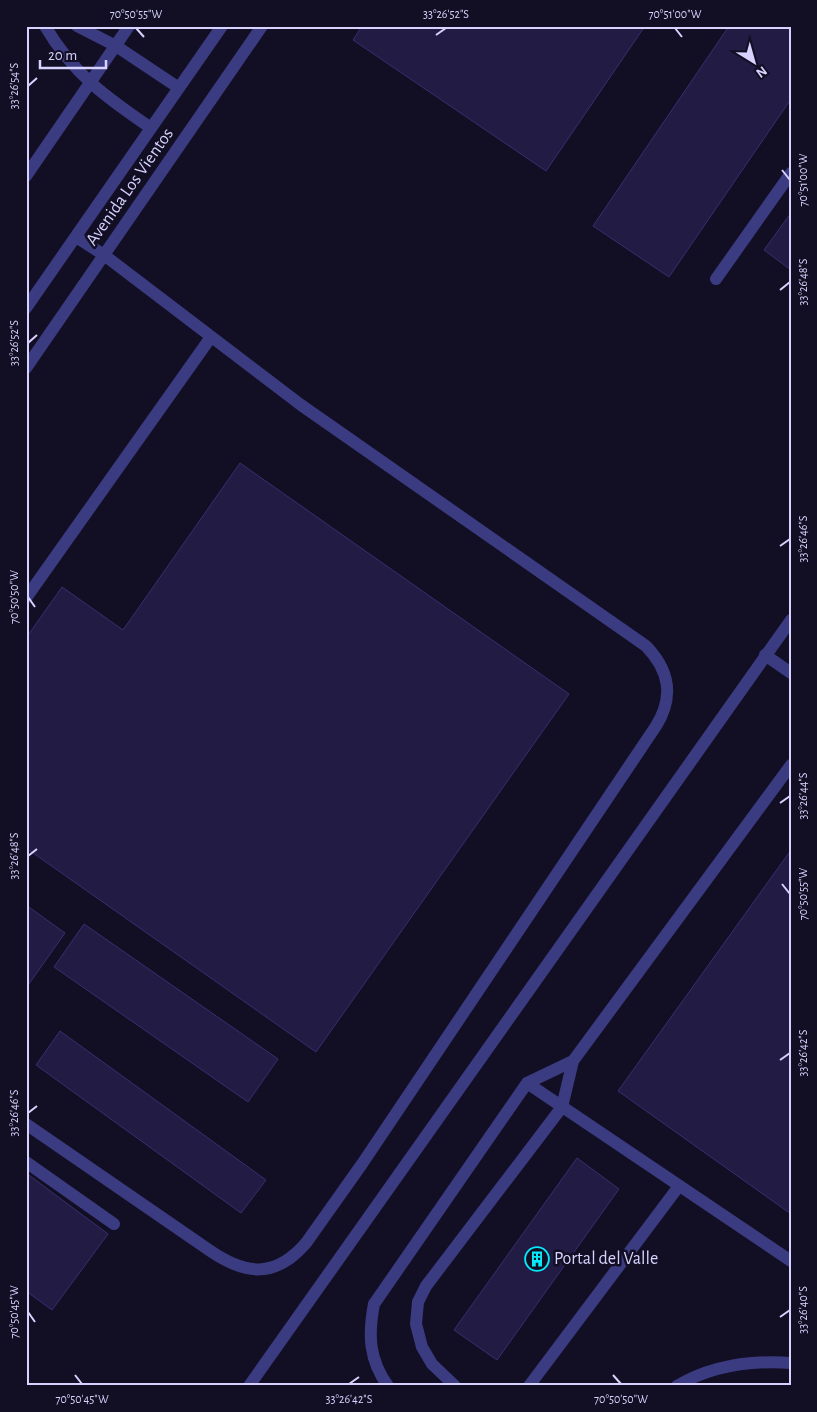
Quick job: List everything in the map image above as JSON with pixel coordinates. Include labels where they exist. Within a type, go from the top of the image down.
[{"type":"street","points":[[46,26],[66,58],[90,83],[151,128]]},
{"type":"street","points":[[77,26],[116,46],[179,88]]},
{"type":"street","points":[[26,176],[129,26]]},
{"type":"street","name":"Avenida Los Vientos","points":[[26,308],[222,26]]},
{"type":"street","name":"Avenida Los Vientos","points":[[26,368],[262,26]]},
{"type":"street","points":[[716,279],[791,173]]},
{"type":"street","points":[[26,1124],[233,1265],[246,1269],[260,1270],[286,1262],[297,1254],[306,1243],[362,1164],[656,726],[665,706],[667,696],[664,673],[660,663],[646,646],[301,405],[104,255],[76,236]]},
{"type":"street","points":[[26,598],[211,337]]},
{"type":"street","points":[[249,1386],[791,620]]},
{"type":"street","points":[[765,655],[791,673]]},
{"type":"street","points":[[455,1386],[432,1364],[422,1347],[416,1324],[418,1302],[426,1286],[562,1107],[573,1061],[791,765]]},
{"type":"street","points":[[388,1386],[378,1373],[371,1346],[370,1326],[374,1304],[527,1083],[573,1061]]},
{"type":"street","points":[[527,1083],[791,1261]]},
{"type":"street","points":[[26,1162],[114,1224]]},
{"type":"street","points":[[529,1386],[679,1186]]},
{"type":"street","points":[[676,1386],[702,1374],[740,1364],[759,1362],[791,1363]]},
{"type":"building","points":[[362,26],[645,26],[546,171],[353,40]]},
{"type":"building","points":[[729,26],[791,26],[791,99],[669,277],[593,226]]},
{"type":"building","points":[[791,213],[791,270],[764,250]]},
{"type":"building","points":[[240,463],[569,694],[316,1052],[26,848],[26,638],[62,587],[123,630]]},
{"type":"building","points":[[791,850],[791,1214],[618,1091]]},
{"type":"building","points":[[26,905],[65,933],[26,988]]},
{"type":"building","points":[[84,924],[278,1059],[248,1102],[54,967]]},
{"type":"building","points":[[60,1031],[266,1180],[241,1213],[36,1065]]},
{"type":"building","name":"Portal del Valle","points":[[577,1158],[619,1189],[497,1360],[454,1330]]},
{"type":"building","points":[[26,1173],[108,1234],[52,1310],[26,1291]]},
{"type":"place","name":"Portal del Valle","points":[[537,1259]]}]
